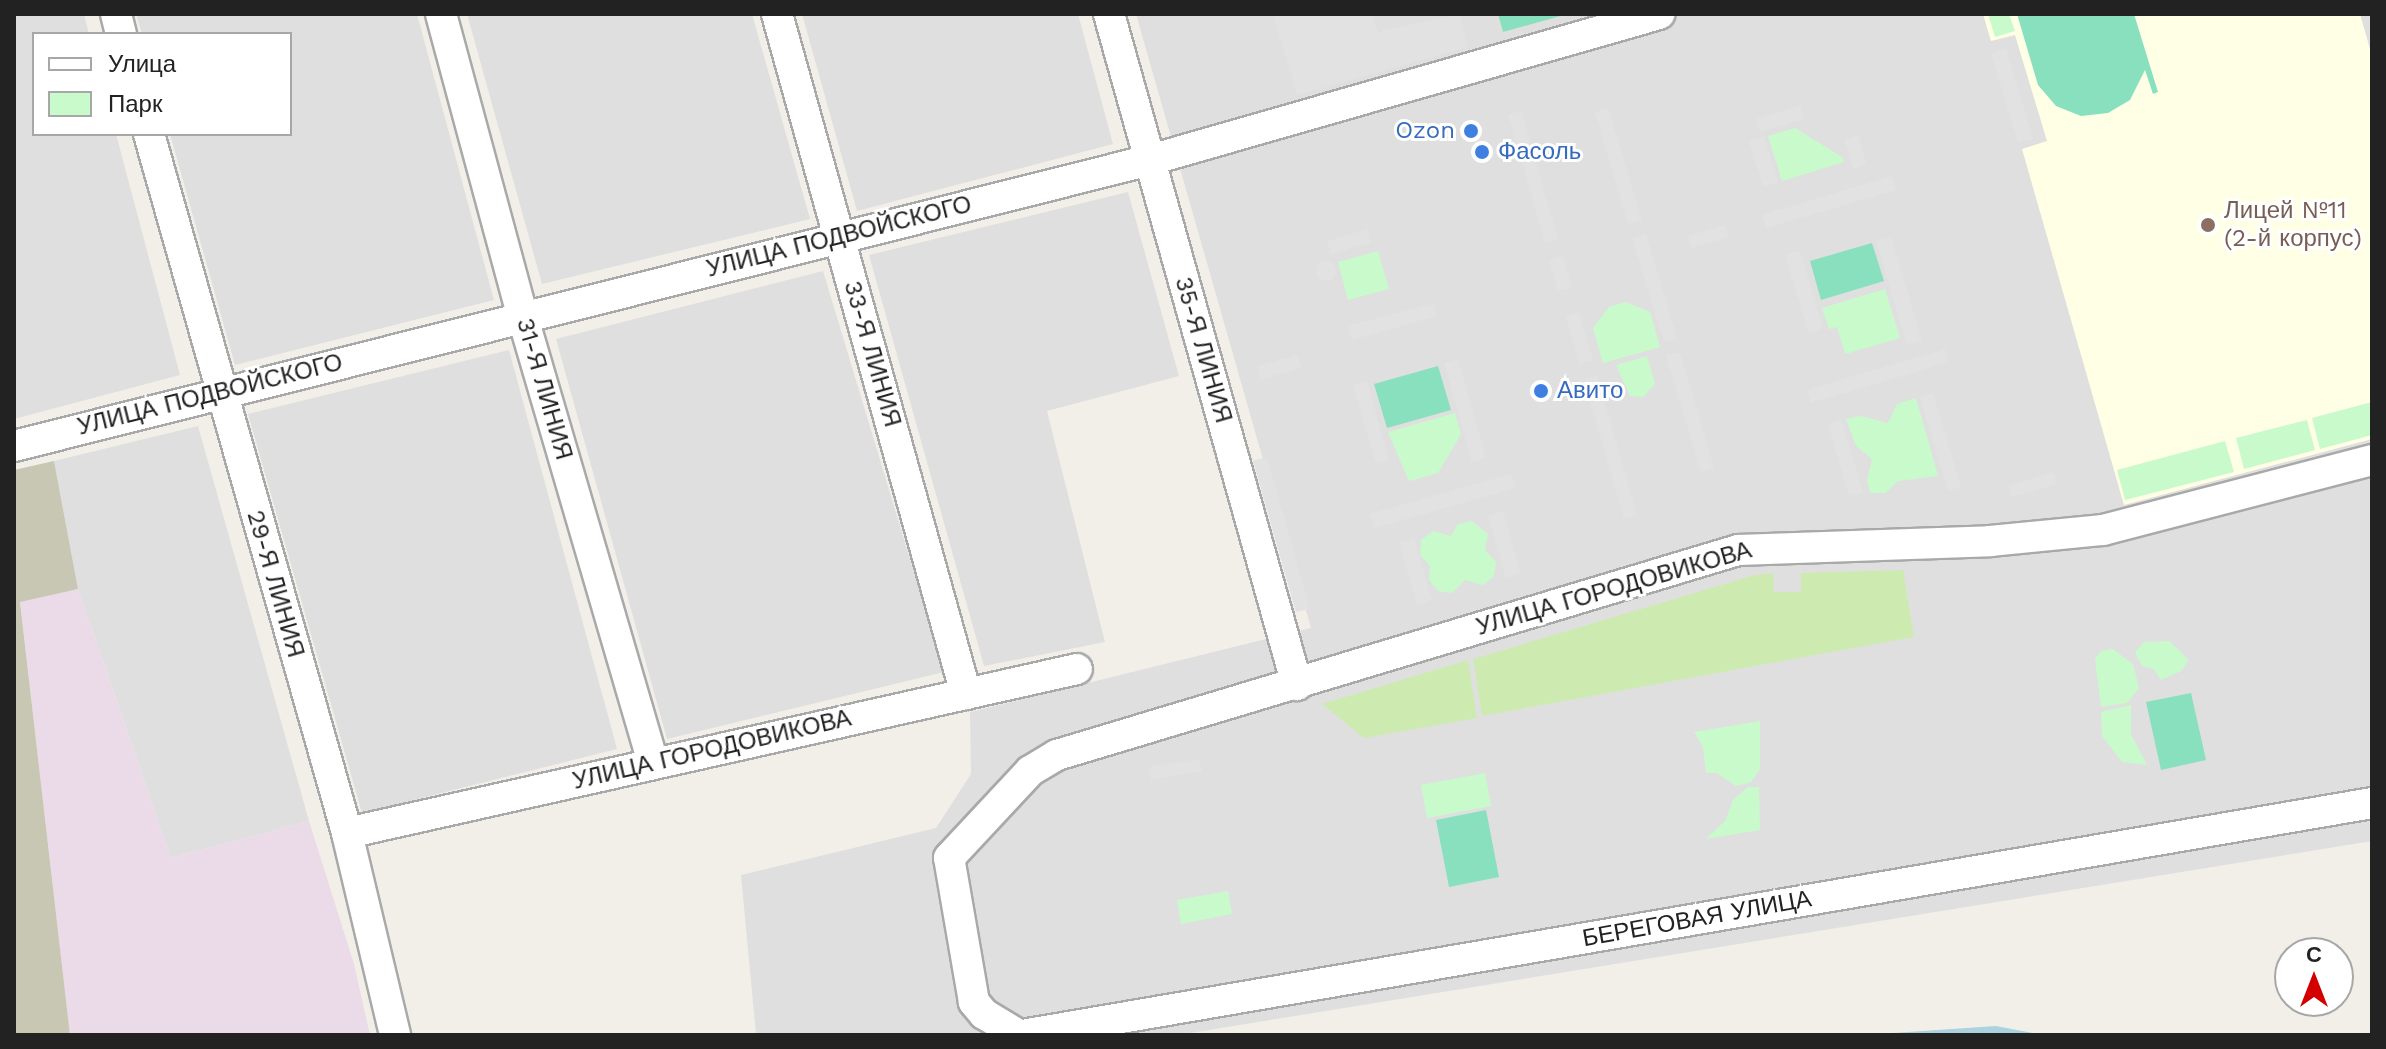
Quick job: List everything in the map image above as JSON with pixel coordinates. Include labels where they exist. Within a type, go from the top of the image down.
[{"type":"street","name":"31-Я ЛИНИЯ","points":[[441,14],[523,318],[653,763]]},
{"type":"street","name":"33-Я ЛИНИЯ","points":[[777,14],[966,694]]},
{"type":"street","name":"35-Я ЛИНИЯ","points":[[1109,14],[1297,685]]},
{"type":"street","name":"УЛИЦА ПОДВОЙСКОГО","points":[[14,446],[839,235],[1150,160],[1659,14]]},
{"type":"street","name":"29-Я ЛИНИЯ","points":[[150,136],[347,833],[395,1035]]},
{"type":"street","name":"УЛИЦА ГОРОДОВИКОВА","points":[[1057,755],[1743,549],[1990,541],[2103,530],[2372,460]]},
{"type":"street","name":"УЛИЦА ГОРОДОВИКОВА","points":[[347,833],[1077,669]]},
{"type":"street","name":"БЕРЕГОВАЯ УЛИЦА","points":[[1057,755],[1030,771],[949,858],[974,1002],[984,1014],[1021,1035],[2372,803]]},
{"type":"shaded area","points":[[14,14],[84,14],[88,32],[32,32],[32,136],[117,136],[180,375],[14,419]]},
{"type":"shaded area","points":[[136,14],[417,14],[494,300],[235,365],[171,136],[292,136],[292,32],[141,32]]},
{"type":"shaded area","points":[[467,14],[752,14],[810,219],[542,284]]},
{"type":"shaded area","points":[[802,14],[1078,14],[1113,144],[857,211]]},
{"type":"shaded area","points":[[1136,14],[2372,14],[2372,841],[1178,1035],[756,1035],[741,875],[936,828],[971,774],[970,712],[1311,628]]},
{"type":"shaded area","points":[[1273,14],[1372,14],[1378,32],[1459,14],[1468,47],[1297,95]]},
{"type":"shaded area","name":"Лицей №11 (2-й корпус)","points":[[1983,14],[2360,14],[2372,56],[2372,439],[2124,505],[2022,149],[2047,141],[2015,35],[1991,41]]},
{"type":"shaded area","points":[[2006,48],[2033,139],[2018,143],[1991,53]]},
{"type":"shaded area","points":[[1800,106],[1804,119],[1760,132],[1756,119]]},
{"type":"shaded area","points":[[1608,108],[1642,220],[1628,224],[1595,112]]},
{"type":"shaded area","points":[[1521,111],[1532,147],[1518,151],[1508,115]]},
{"type":"shaded area","points":[[1858,135],[1867,165],[1853,169],[1844,140]]},
{"type":"shaded area","points":[[1764,137],[1778,183],[1763,187],[1749,141]]},
{"type":"shaded area","points":[[1535,160],[1558,239],[1545,243],[1522,163]]},
{"type":"shaded area","points":[[1892,176],[1896,190],[1766,228],[1762,215]]},
{"type":"shaded area","points":[[1128,192],[1179,376],[1047,411],[1105,642],[984,666],[869,255]]},
{"type":"shaded area","points":[[1725,225],[1729,237],[1691,248],[1688,236]]},
{"type":"shaded area","points":[[1368,229],[1371,243],[1331,254],[1327,241]]},
{"type":"shaded area","points":[[1646,234],[1677,338],[1664,342],[1632,238]]},
{"type":"shaded area","points":[[1891,237],[1922,340],[1907,345],[1876,241]]},
{"type":"shaded area","points":[[1800,251],[1823,328],[1809,333],[1785,255]]},
{"type":"shaded area","points":[[1563,256],[1572,288],[1558,291],[1549,260]]},
{"type":"shaded area","points":[[1322,261],[1330,261],[1336,271],[1330,281],[1322,281],[1316,275],[1316,267]]},
{"type":"shaded area","points":[[823,271],[944,672],[667,739],[556,339]]},
{"type":"shaded area","points":[[1434,303],[1437,316],[1352,340],[1348,326]]},
{"type":"shaded area","points":[[1579,312],[1593,360],[1579,364],[1566,316]]},
{"type":"shaded area","points":[[1945,349],[1949,362],[1811,403],[1807,390]]},
{"type":"shaded area","points":[[509,350],[617,749],[362,813],[248,414]]},
{"type":"shaded area","points":[[1680,352],[1714,468],[1701,472],[1666,356]]},
{"type":"shaded area","points":[[1297,355],[1301,368],[1261,380],[1257,366]]},
{"type":"shaded area","points":[[1458,359],[1486,458],[1472,462],[1444,363]]},
{"type":"shaded area","points":[[1597,375],[1637,515],[1624,519],[1584,379]]},
{"type":"shaded area","points":[[1367,381],[1389,460],[1376,463],[1353,385]]},
{"type":"shaded area","points":[[1933,393],[1961,487],[1948,491],[1920,397]]},
{"type":"shaded area","points":[[1841,419],[1863,492],[1849,496],[1828,424]]},
{"type":"shaded area","points":[[198,426],[309,821],[171,858],[78,589],[54,461]]},
{"type":"shaded area","points":[[1267,457],[1310,609],[1296,612],[1253,461]]},
{"type":"shaded area","points":[[54,461],[78,589],[20,602],[70,1035],[14,1035],[14,470]]},
{"type":"shaded area","points":[[2054,472],[2057,484],[2012,497],[2008,486]]},
{"type":"shaded area","points":[[1511,474],[1515,488],[1374,528],[1370,514]]},
{"type":"shaded area","points":[[1503,511],[1521,574],[1506,578],[1488,516]]},
{"type":"shaded area","points":[[1414,538],[1432,600],[1417,605],[1399,542]]},
{"type":"shaded area","points":[[78,589],[171,858],[309,821],[354,964],[370,1035],[70,1035],[20,601]]},
{"type":"shaded area","points":[[1199,759],[1202,771],[1151,780],[1149,767]]},
{"type":"green space","points":[[1498,14],[1564,14],[1564,15],[1503,32]]},
{"type":"green space","points":[[1988,14],[2009,14],[2015,31],[1995,37]]},
{"type":"green space","points":[[2017,14],[2134,14],[2158,92],[2153,94],[2145,70],[2130,100],[2108,113],[2081,116],[2056,106],[2038,85]]},
{"type":"green space","points":[[1795,128],[1842,157],[1844,162],[1782,181],[1768,136]]},
{"type":"green space","points":[[1872,243],[1884,281],[1821,300],[1810,261]]},
{"type":"green space","points":[[1378,251],[1389,289],[1348,300],[1338,262]]},
{"type":"green space","points":[[1885,289],[1900,338],[1845,354],[1837,327],[1829,329],[1822,308]]},
{"type":"green space","points":[[1626,302],[1650,312],[1660,347],[1603,363],[1593,328],[1609,307]]},
{"type":"green space","points":[[1647,356],[1655,384],[1643,397],[1630,396],[1616,365]]},
{"type":"green space","points":[[1438,366],[1451,410],[1387,428],[1374,384]]},
{"type":"green space","points":[[1916,398],[1938,476],[1898,481],[1885,493],[1870,493],[1867,480],[1872,459],[1856,446],[1846,419],[1861,416],[1888,423],[1897,404]]},
{"type":"green space","points":[[2372,402],[2372,435],[2320,449],[2312,418]]},
{"type":"green space","points":[[1455,413],[1461,434],[1438,473],[1409,481],[1388,432]]},
{"type":"green space","points":[[2307,420],[2315,450],[2244,469],[2236,438]]},
{"type":"green space","points":[[2225,441],[2234,472],[2125,500],[2117,470]]},
{"type":"green space","points":[[1472,521],[1488,534],[1485,550],[1496,562],[1494,576],[1483,585],[1465,580],[1452,593],[1438,591],[1429,580],[1430,566],[1420,555],[1421,540],[1433,531],[1451,536],[1458,524]]},
{"type":"green space","points":[[1903,570],[1914,637],[1482,716],[1473,659],[1755,575],[1773,573],[1774,592],[1801,592],[1801,573]]},
{"type":"green space","points":[[2169,641],[2189,660],[2181,671],[2161,680],[2154,669],[2142,666],[2135,652],[2144,642]]},
{"type":"green space","points":[[2113,649],[2133,664],[2139,688],[2127,703],[2101,707],[2095,659],[2101,651]]},
{"type":"green space","points":[[1468,660],[1477,718],[1364,738],[1322,704]]},
{"type":"green space","points":[[2191,693],[2206,760],[2161,770],[2146,702]]},
{"type":"green space","points":[[2131,705],[2131,734],[2147,765],[2122,762],[2102,736],[2101,712]]},
{"type":"green space","points":[[1760,721],[1760,769],[1751,782],[1736,786],[1717,773],[1706,773],[1703,747],[1694,732]]},
{"type":"green space","points":[[1485,773],[1491,806],[1427,818],[1421,785]]},
{"type":"green space","points":[[1748,787],[1759,787],[1760,830],[1706,839],[1725,821],[1733,800]]},
{"type":"green space","points":[[1486,810],[1499,877],[1449,887],[1436,820]]},
{"type":"green space","points":[[1228,891],[1232,914],[1181,924],[1177,900]]},
{"type":"water","points":[[1996,1026],[2043,1035],[1879,1035],[1893,1033]]},
{"type":"place","name":"Ozon","points":[[1471,131]]},
{"type":"place","name":"Фасоль","points":[[1482,152]]},
{"type":"place","name":"Лицей №11 (2-й корпус)","points":[[2208,225]]},
{"type":"place","name":"Авито","points":[[1541,391]]}]
